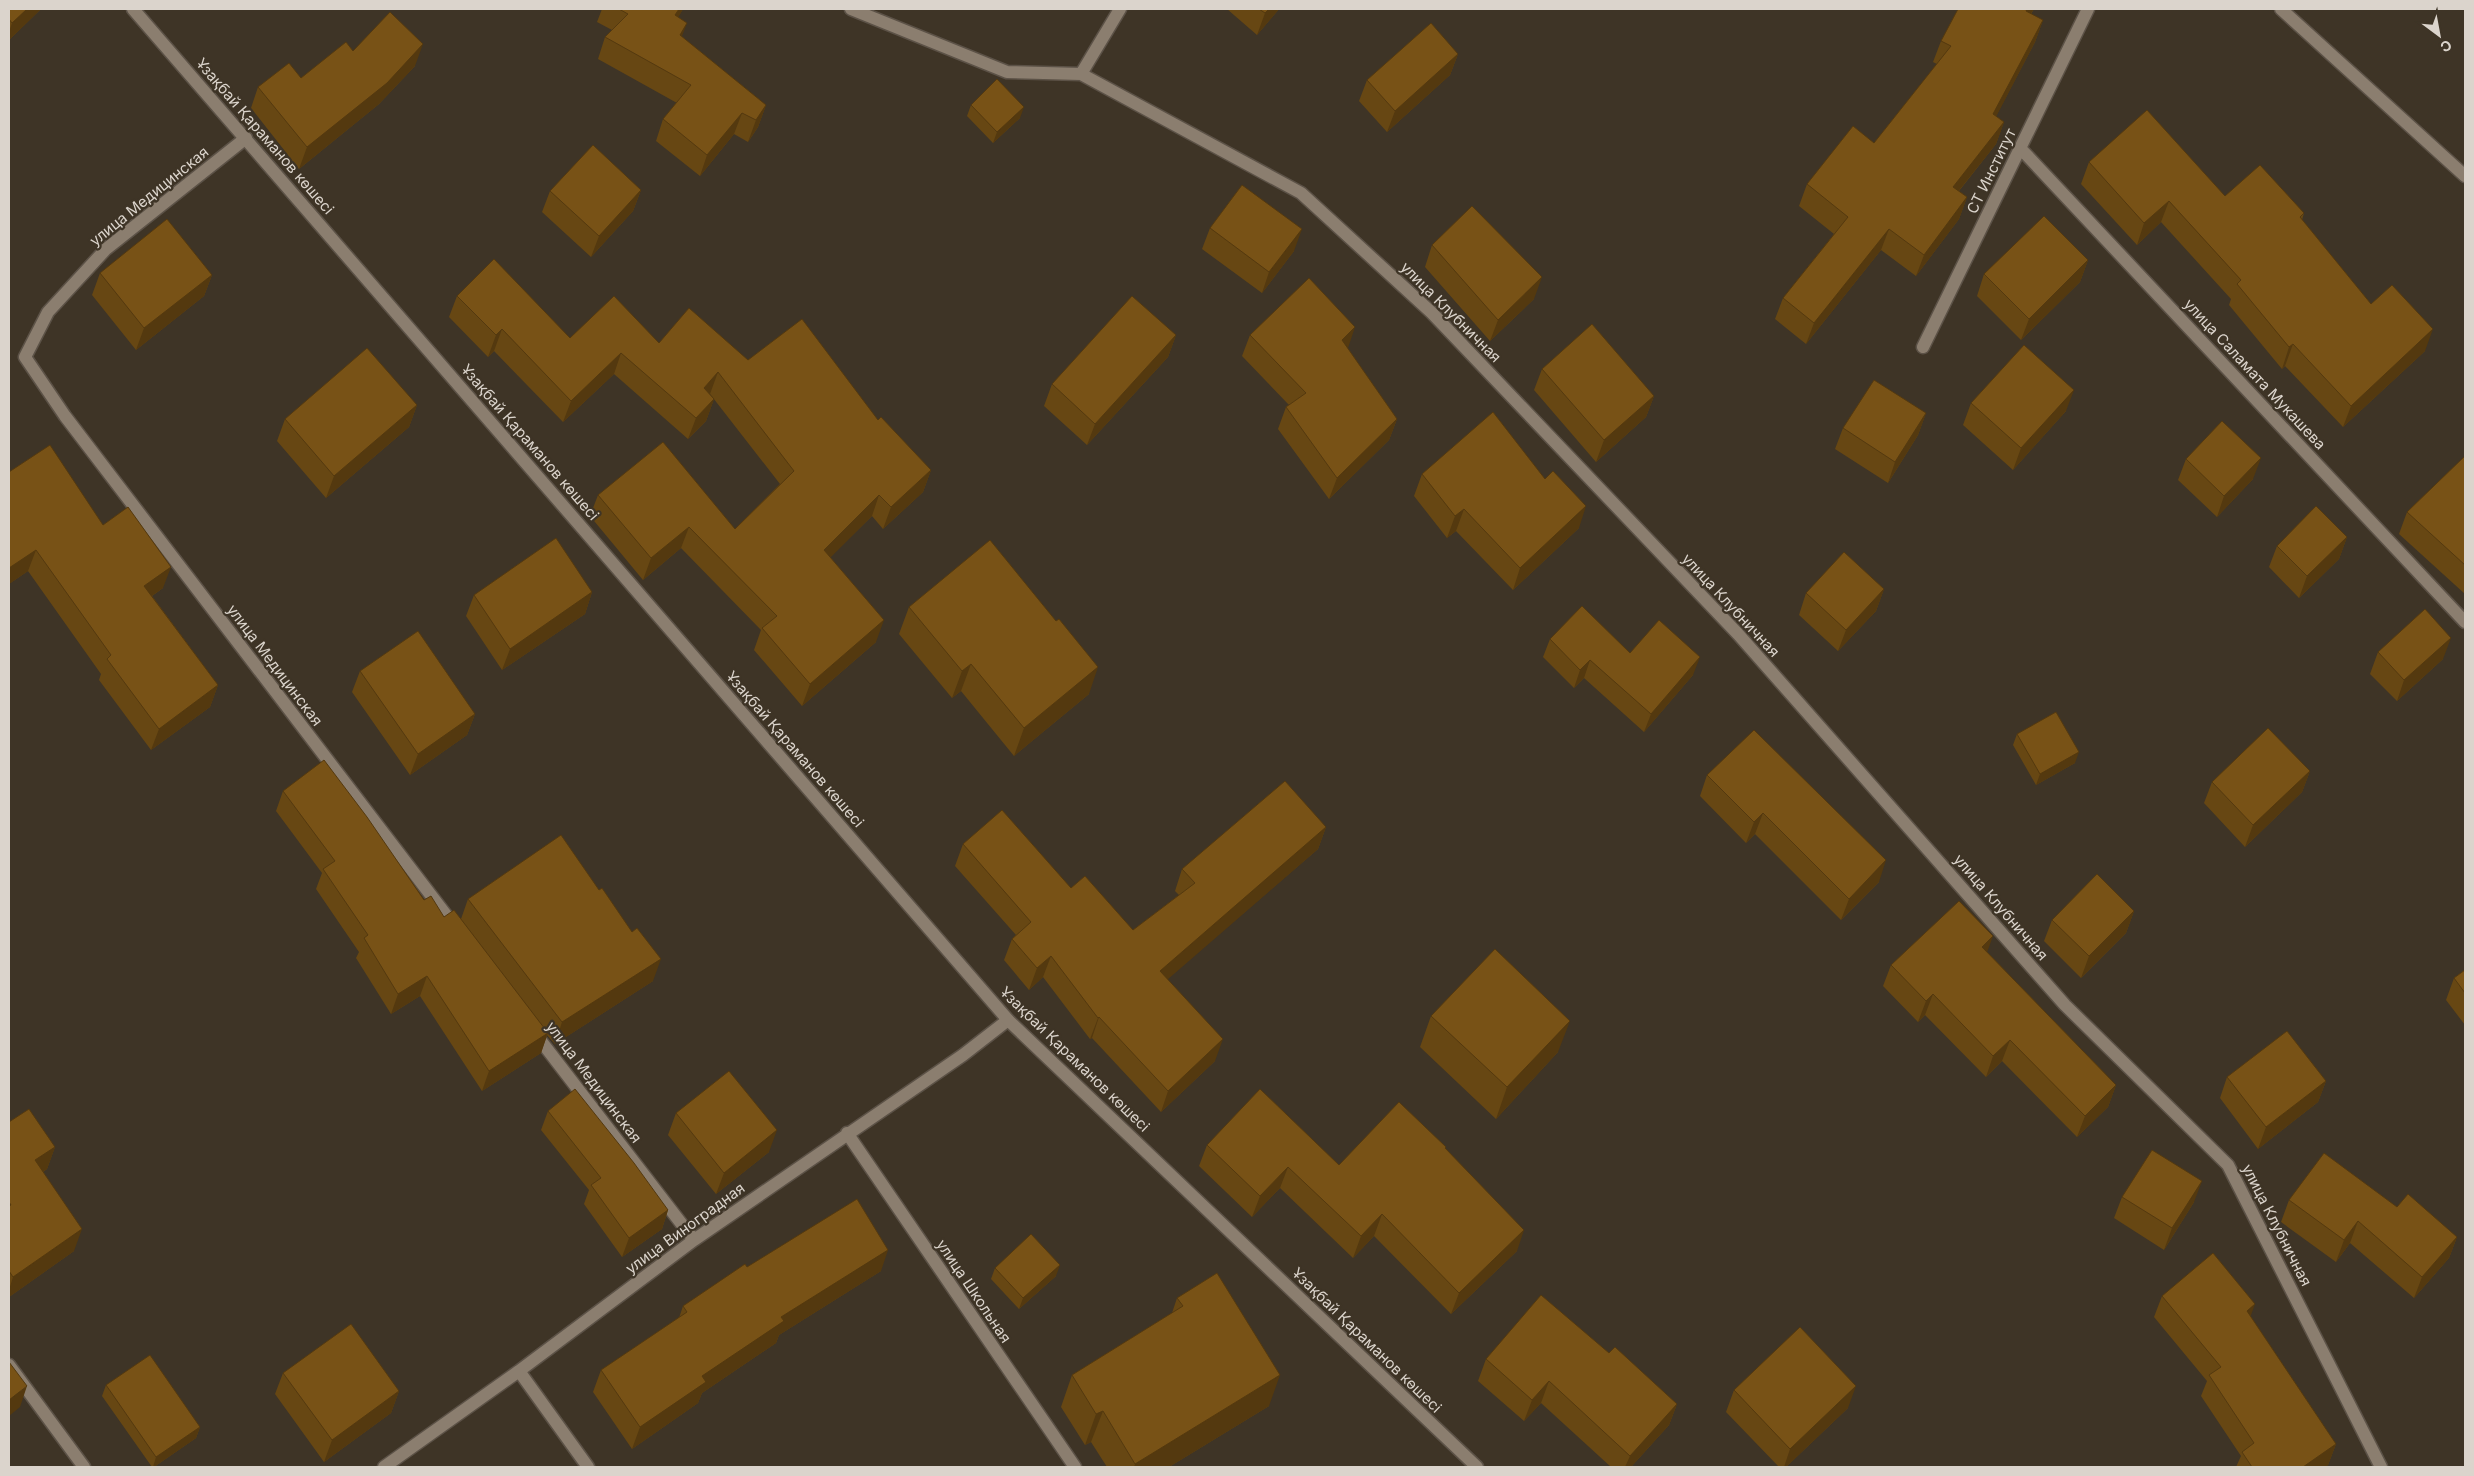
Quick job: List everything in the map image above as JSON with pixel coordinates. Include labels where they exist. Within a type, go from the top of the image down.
[{"type":"street","name":"Ұзақбай Қараманов көшесі","points":[[133,9],[1008,1020],[1477,1467]]},
{"type":"street","name":"улица Клубничная","points":[[851,9],[1007,72],[1081,74],[1301,193],[1432,312],[1738,634],[2065,1005],[2228,1164],[2381,1467]]},
{"type":"street","points":[[1081,74],[1120,9]]},
{"type":"street","name":"СТ Институт","points":[[1922,348],[2088,9]]},
{"type":"street","points":[[2281,9],[2465,176]]},
{"type":"street","name":"улица Медицинская","points":[[246,138],[106,249],[48,312],[25,357],[65,416],[464,939]]},
{"type":"street","name":"улица Саламата Мукашева","points":[[2021,149],[2465,622]]},
{"type":"street","name":"улица Медицинская","points":[[524,1019],[694,1240]]},
{"type":"street","name":"улица Виноградная","points":[[384,1467],[519,1371],[694,1240],[963,1056],[1008,1020]]},
{"type":"street","name":"улица Школьная","points":[[847,1134],[1075,1467]]},
{"type":"street","points":[[9,1365],[84,1467]]},
{"type":"street","points":[[519,1371],[588,1467]]},
{"type":"building","points":[[9,9],[27,9],[12,23],[9,19]]},
{"type":"building","points":[[619,9],[679,9],[675,15],[687,23],[680,35],[766,105],[756,120],[742,113],[707,155],[663,119],[691,85],[605,37],[628,14]]},
{"type":"building","points":[[1259,9],[1269,9],[1265,13]]},
{"type":"building","points":[[1958,9],[2027,9],[2026,11],[2043,20],[1993,114],[2004,122],[1953,187],[1967,197],[1924,255],[1889,229],[1814,323],[1783,298],[1848,217],[1807,184],[1853,126],[1874,143],[1951,46],[1941,41]]},
{"type":"building","points":[[390,12],[423,44],[387,83],[307,147],[258,87],[289,63],[301,78],[346,42],[353,51]]},
{"type":"building","points":[[1431,23],[1458,54],[1395,111],[1367,80]]},
{"type":"building","points":[[997,79],[1024,107],[997,132],[971,105]]},
{"type":"building","points":[[2147,110],[2225,196],[2260,165],[2304,213],[2300,217],[2371,304],[2392,285],[2433,329],[2351,406],[2293,344],[2289,347],[2237,284],[2241,280],[2169,201],[2144,223],[2089,162]]},
{"type":"building","points":[[593,145],[641,190],[599,236],[550,191]]},
{"type":"building","points":[[1242,185],[1302,229],[1269,272],[1210,228]]},
{"type":"building","points":[[1472,206],[1542,277],[1498,320],[1432,245]]},
{"type":"building","points":[[2044,216],[2088,260],[2029,319],[1984,274]]},
{"type":"building","points":[[167,219],[212,275],[144,328],[100,273]]},
{"type":"building","points":[[494,259],[570,338],[614,296],[659,343],[689,308],[748,360],[802,319],[878,420],[881,417],[931,470],[891,507],[879,495],[824,550],[884,620],[810,684],[762,628],[777,616],[689,527],[651,558],[598,495],[663,442],[735,529],[794,471],[718,372],[704,388],[714,399],[696,418],[621,353],[571,401],[502,329],[496,335],[457,296]]},
{"type":"building","points":[[1309,278],[1355,327],[1342,340],[1397,419],[1337,478],[1286,407],[1306,393],[1250,335]]},
{"type":"building","points":[[1132,296],[1176,335],[1095,424],[1052,384]]},
{"type":"building","points":[[1592,324],[1654,396],[1604,440],[1542,369]]},
{"type":"building","points":[[2024,345],[2074,390],[2021,448],[1971,403]]},
{"type":"building","points":[[367,348],[417,405],[334,476],[285,419]]},
{"type":"building","points":[[1874,380],[1926,413],[1895,462],[1843,428]]},
{"type":"building","points":[[1493,412],[1545,479],[1553,471],[1586,506],[1520,568],[1464,509],[1455,516],[1422,474]]},
{"type":"building","points":[[2222,421],[2261,458],[2224,496],[2186,459]]},
{"type":"building","points":[[50,445],[103,525],[128,507],[171,567],[144,586],[218,685],[159,729],[107,659],[111,655],[36,550],[9,568],[9,472]]},
{"type":"building","points":[[2465,456],[2465,565],[2407,512]]},
{"type":"building","points":[[2316,506],[2347,537],[2307,576],[2277,546]]},
{"type":"building","points":[[556,538],[592,592],[510,649],[474,595]]},
{"type":"building","points":[[990,540],[1056,621],[1059,619],[1098,667],[1024,728],[971,664],[962,671],[909,607]]},
{"type":"building","points":[[1844,552],[1884,589],[1846,630],[1806,593]]},
{"type":"building","points":[[1582,606],[1630,653],[1659,620],[1700,657],[1651,714],[1590,660],[1580,670],[1550,639]]},
{"type":"building","points":[[2425,609],[2451,638],[2404,680],[2378,652]]},
{"type":"building","points":[[418,631],[475,714],[418,754],[360,671]]},
{"type":"building","points":[[2056,712],[2079,752],[2040,774],[2017,734]]},
{"type":"building","points":[[2268,728],[2310,771],[2253,825],[2212,782]]},
{"type":"building","points":[[1754,730],[1886,860],[1849,899],[1763,813],[1754,822],[1707,775]]},
{"type":"building","points":[[324,760],[367,817],[424,900],[431,896],[444,917],[454,910],[548,1033],[489,1071],[427,976],[398,994],[364,938],[368,935],[323,869],[335,861],[283,791]]},
{"type":"building","points":[[1285,781],[1326,827],[1160,971],[1223,1039],[1168,1091],[1098,1018],[1051,956],[1037,968],[1012,939],[1031,922],[963,844],[1002,810],[1071,888],[1085,876],[1133,930],[1195,883],[1182,869]]},
{"type":"building","points":[[561,835],[599,890],[602,888],[632,932],[637,928],[661,959],[562,1022],[468,899]]},
{"type":"building","points":[[2097,874],[2134,911],[2089,956],[2052,920]]},
{"type":"building","points":[[1959,901],[1993,936],[1982,947],[2116,1085],[2085,1116],[2010,1040],[1993,1056],[1933,994],[1926,1001],[1891,965]]},
{"type":"building","points":[[1495,949],[1570,1021],[1507,1087],[1431,1016]]},
{"type":"building","points":[[2465,970],[2465,993],[2454,978]]},
{"type":"building","points":[[2287,1031],[2326,1081],[2266,1127],[2227,1077]]},
{"type":"building","points":[[729,1071],[777,1130],[724,1173],[676,1113]]},
{"type":"building","points":[[575,1089],[634,1163],[668,1210],[629,1238],[591,1185],[601,1178],[548,1111]]},
{"type":"building","points":[[1260,1089],[1339,1165],[1399,1102],[1446,1147],[1524,1230],[1459,1293],[1382,1214],[1361,1236],[1288,1167],[1260,1196],[1207,1145]]},
{"type":"building","points":[[29,1109],[55,1147],[35,1160],[82,1229],[13,1277],[9,1271],[9,1206],[11,1205],[9,1202],[9,1122]]},
{"type":"building","points":[[2152,1150],[2202,1181],[2172,1228],[2122,1197]]},
{"type":"building","points":[[2324,1153],[2397,1207],[2408,1194],[2457,1237],[2422,1277],[2358,1221],[2344,1240],[2289,1200]]},
{"type":"building","points":[[857,1199],[888,1250],[781,1317],[784,1321],[702,1376],[706,1382],[640,1427],[601,1370],[687,1312],[683,1306],[745,1264],[747,1267]]},
{"type":"building","points":[[1031,1234],[1060,1265],[1023,1298],[995,1268]]},
{"type":"building","points":[[2213,1253],[2255,1304],[2247,1311],[2336,1444],[2303,1467],[2252,1467],[2242,1452],[2254,1443],[2209,1375],[2221,1367],[2162,1296]]},
{"type":"building","points":[[1217,1273],[1280,1375],[1135,1464],[1103,1411],[1096,1414],[1072,1375],[1183,1306],[1177,1298]]},
{"type":"building","points":[[1541,1295],[1609,1353],[1615,1347],[1677,1404],[1630,1456],[1549,1381],[1532,1400],[1486,1359]]},
{"type":"building","points":[[351,1324],[399,1391],[332,1440],[283,1373]]},
{"type":"building","points":[[1800,1327],[1856,1386],[1790,1449],[1734,1390]]},
{"type":"building","points":[[150,1355],[200,1427],[156,1457],[106,1385]]},
{"type":"building","points":[[9,1362],[27,1386],[9,1400]]}]
